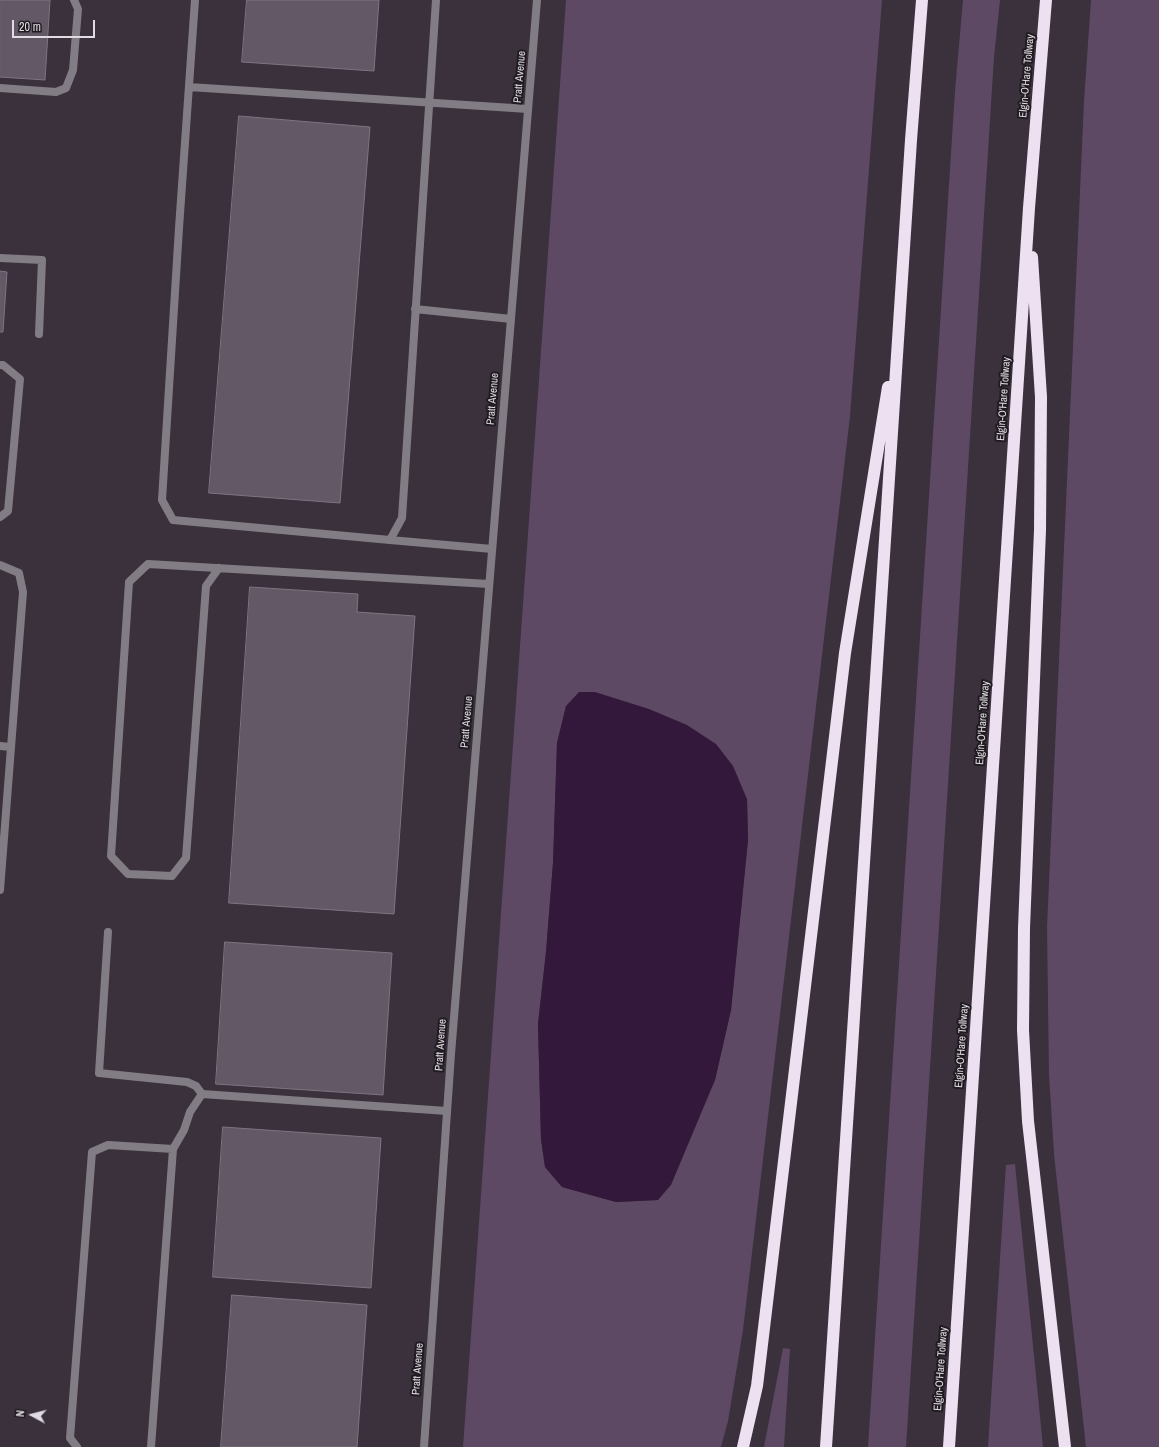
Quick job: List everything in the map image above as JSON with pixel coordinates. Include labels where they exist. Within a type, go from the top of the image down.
[{"type":"highway","points":[[826,1447],[911,140],[922,0]]},
{"type":"highway","name":"Elgin-O'Hare Tollway","points":[[948,1447],[1029,208],[1046,0]]},
{"type":"highway","points":[[1029,208],[1041,397],[1040,530],[1024,928],[1023,1030],[1028,1121],[1065,1447]]},
{"type":"highway","points":[[743,1447],[758,1378],[845,653],[900,316]]},
{"type":"street","points":[[0,88],[56,92],[66,88],[73,70],[78,9],[74,0]]},
{"type":"street","points":[[195,0],[162,500],[173,520],[492,549]]},
{"type":"street","points":[[390,540],[402,518],[436,0]]},
{"type":"street","name":"Pratt Avenue","points":[[424,1447],[447,1111],[537,0]]},
{"type":"street","points":[[189,87],[528,109]]},
{"type":"street","points":[[0,258],[42,260],[39,334]]},
{"type":"street","points":[[415,310],[511,320]]},
{"type":"street","points":[[0,365],[3,365],[20,379],[8,512],[0,517]]},
{"type":"street","points":[[219,568],[206,586],[186,858],[172,876],[128,874],[111,856],[130,582],[148,564],[219,568],[489,584]]},
{"type":"street","points":[[0,566],[19,573],[23,592],[0,890]]},
{"type":"street","points":[[0,746],[11,747]]},
{"type":"street","points":[[108,932],[99,1074],[187,1082],[196,1086],[202,1094],[447,1111]]},
{"type":"street","points":[[151,1447],[173,1149],[184,1130],[190,1112],[202,1094]]},
{"type":"street","points":[[77,1447],[70,1438],[92,1152],[108,1145],[173,1149]]},
{"type":"shaded area","points":[[566,0],[882,0],[850,416],[743,1330],[728,1421],[721,1447],[463,1447]],"holes":[[[566,706],[747,799],[748,840],[731,1010],[715,1080],[658,1200],[616,1202],[562,1187],[545,1167],[541,1139],[538,1024],[546,952],[553,863],[557,743]]]},
{"type":"shaded area","points":[[963,0],[1000,0],[994,57],[906,1447],[868,1447],[955,91]]},
{"type":"shaded area","points":[[1091,0],[1159,0],[1159,1447],[1086,1447],[1054,1154],[1049,1074],[1047,927],[1084,102]]},
{"type":"shaded area","points":[[579,692],[595,692],[649,709],[687,725],[716,744],[733,766],[747,799],[748,840],[731,1010],[715,1080],[671,1185],[658,1200],[616,1202],[562,1187],[545,1167],[541,1139],[538,1024],[546,952],[553,863],[557,743],[566,706]]},
{"type":"shaded area","points":[[1015,1164],[1043,1447],[988,1447],[1006,1165]]},
{"type":"shaded area","points":[[783,1348],[790,1349],[784,1447],[764,1447]]},
{"type":"building","points":[[0,0],[50,0],[45,80],[0,77]]},
{"type":"building","points":[[247,0],[379,0],[374,71],[242,62]]},
{"type":"building","points":[[239,116],[370,127],[340,503],[209,493]]},
{"type":"building","points":[[0,271],[7,272],[3,332],[0,332]]},
{"type":"building","points":[[250,587],[358,594],[357,612],[415,616],[394,914],[229,903]]},
{"type":"building","points":[[225,942],[392,953],[383,1095],[216,1084]]},
{"type":"building","points":[[223,1127],[381,1138],[371,1288],[213,1277]]},
{"type":"building","points":[[232,1295],[367,1305],[357,1447],[221,1447]]}]
